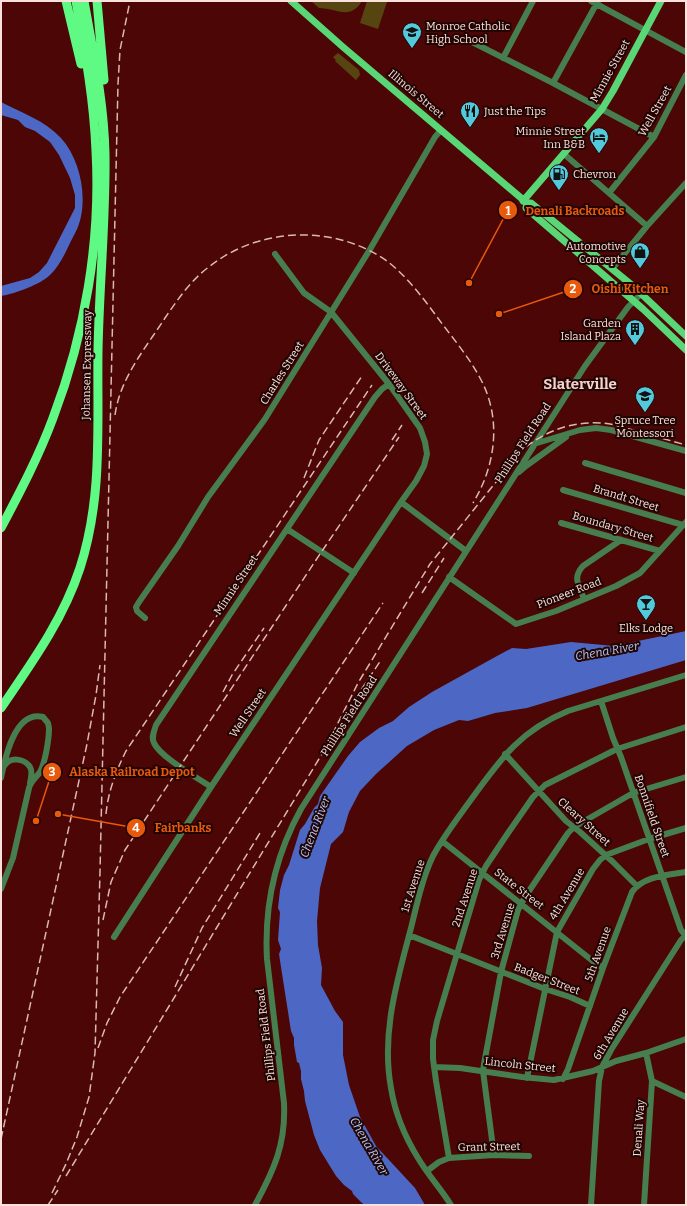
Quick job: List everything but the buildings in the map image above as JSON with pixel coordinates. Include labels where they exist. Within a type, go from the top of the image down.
[{"type":"highway","points":[[66,1],[93,105]]},
{"type":"highway","name":"Johansen Expressway","points":[[1,528],[38,454],[52,419],[72,360],[80,328],[90,274],[96,221],[96,151],[93,105],[88,66],[76,1]]},
{"type":"highway","name":"Johansen Expressway","points":[[1,708],[58,620],[80,568],[91,527],[95,502],[97,468],[98,351],[105,153],[99,85],[84,1]]},
{"type":"highway","points":[[97,1],[105,94],[105,153]]},
{"type":"main road","name":"Illinois Street","points":[[291,1],[525,202],[531,203],[612,269],[686,336]]},
{"type":"main road","name":"Minnie Street","points":[[525,202],[602,109],[661,1]]},
{"type":"main road","name":"Illinois Street","points":[[525,202],[526,208],[634,301],[686,350]]},
{"type":"street","points":[[503,58],[533,1]]},
{"type":"street","points":[[553,83],[595,2],[686,52]]},
{"type":"street","points":[[470,41],[553,83],[654,138]]},
{"type":"street","name":"Well Street","points":[[609,192],[654,138],[686,75]]},
{"type":"street","name":"Charles Street","points":[[145,618],[137,611],[136,608],[139,602],[178,546],[208,497],[265,419],[369,251],[435,137],[441,130]]},
{"type":"street","points":[[564,154],[647,226]]},
{"type":"street","points":[[612,269],[647,226],[685,187]]},
{"type":"street","name":"Driveway Street","points":[[275,254],[304,293],[331,312],[389,384],[420,428],[427,454],[424,466],[416,481],[401,502]]},
{"type":"street","name":"Phillips Field Road","points":[[255,1205],[276,1164],[284,1124],[284,1102],[267,959],[266,939],[269,898],[278,859],[301,809],[534,444],[585,366],[628,307],[641,294]]},
{"type":"street","name":"Minnie Street","points":[[211,787],[161,753],[154,744],[152,735],[156,725],[375,397],[389,384]]},
{"type":"street","points":[[534,444],[580,430],[596,428],[611,430],[686,451]]},
{"type":"street","points":[[513,478],[554,445],[580,430]]},
{"type":"street","points":[[585,463],[686,492]]},
{"type":"street","name":"Brandt Street","points":[[563,490],[685,524]]},
{"type":"street","points":[[401,502],[466,551]]},
{"type":"street","name":"Well Street","points":[[114,936],[211,787],[401,502]]},
{"type":"street","name":"Boundary Street","points":[[561,523],[660,551]]},
{"type":"street","name":"Pioneer Road","points":[[449,577],[516,624],[556,611],[616,586],[640,573],[685,524]]},
{"type":"street","points":[[287,529],[354,573]]},
{"type":"street","points":[[584,599],[576,579],[579,570],[621,540]]},
{"type":"street","name":"1st Avenue","points":[[451,1205],[415,1152],[400,1120],[391,1088],[388,1068],[390,1013],[421,887],[433,857],[442,841],[505,754],[529,732],[554,717],[686,675]]},
{"type":"street","name":"Bonnifield Street","points":[[601,701],[681,930],[686,935]]},
{"type":"street","points":[[1,778],[8,749],[24,721],[33,716],[43,717],[48,723],[49,733],[42,766],[38,776],[30,783]]},
{"type":"street","name":"2nd Avenue","points":[[449,1158],[434,1067],[433,1040],[434,1032],[482,873],[508,833],[545,785],[617,749],[686,727]]},
{"type":"street","name":"Cleary Street","points":[[505,754],[566,821],[606,855],[636,885]]},
{"type":"street","points":[[1,889],[13,858],[30,783],[31,771],[30,767],[24,763],[11,759],[3,768]]},
{"type":"street","name":"3rd Avenue","points":[[494,1155],[484,1071],[501,972],[521,904],[564,839],[574,827],[633,793],[686,777]]},
{"type":"street","name":"4th Avenue","points":[[527,1078],[557,932],[594,869],[600,860],[606,855],[649,839],[686,828]]},
{"type":"street","name":"State Street","points":[[442,841],[603,968]]},
{"type":"street","points":[[636,885],[656,877],[686,872]]},
{"type":"street","name":"5th Avenue","points":[[563,1079],[568,1069],[603,968],[636,885]]},
{"type":"street","name":"Badger Street","points":[[409,935],[590,1006]]},
{"type":"street","name":"6th Avenue","points":[[591,1205],[599,1081],[602,1067],[627,1024],[681,940],[686,935]]},
{"type":"street","name":"Lincoln Street","points":[[434,1067],[484,1071],[527,1078],[554,1080],[593,1071],[616,1061],[646,1053],[686,1039]]},
{"type":"street","name":"Denali Way","points":[[644,1205],[652,1081],[646,1053]]},
{"type":"street","points":[[652,1081],[686,1097]]},
{"type":"street","name":"Grant Street","points":[[449,1158],[494,1155],[529,1156]]},
{"type":"street","points":[[427,1171],[439,1162],[449,1158]]},
{"type":"shaded area","points":[[311,1],[362,1],[353,11],[342,12],[319,8]]},
{"type":"shaded area","points":[[367,1],[387,2],[378,29],[360,23]]},
{"type":"shaded area","points":[[338,53],[359,70],[360,75],[356,80],[335,61],[336,60],[333,57]]},
{"type":"water","points":[[1,102],[25,113],[47,126],[61,138],[73,156],[77,167],[83,202],[82,213],[78,226],[64,256],[54,271],[47,278],[35,285],[1,296],[1,286],[30,278],[39,272],[47,263],[75,208],[75,195],[70,178],[59,155],[50,142],[35,131],[25,127],[18,120],[1,115]]},
{"type":"water","name":"Chena River","points":[[686,631],[686,660],[527,708],[495,713],[468,721],[459,720],[434,730],[407,746],[376,774],[360,791],[349,812],[343,832],[331,844],[320,888],[317,921],[318,945],[322,968],[321,985],[335,1011],[343,1022],[343,1055],[349,1085],[360,1117],[376,1146],[415,1188],[425,1205],[365,1205],[336,1176],[320,1150],[314,1135],[305,1101],[301,1071],[299,1063],[297,1062],[294,1038],[291,1031],[279,954],[281,949],[278,940],[280,912],[278,908],[280,890],[284,875],[289,865],[300,830],[318,804],[320,796],[348,756],[360,742],[379,728],[393,721],[409,707],[432,692],[512,648],[526,649],[571,642],[614,646]]},
{"type":"railway","points":[[52,1193],[77,1137],[89,1097],[95,1053],[118,84],[120,50],[130,1]]},
{"type":"railway","points":[[115,415],[122,389],[134,364],[185,290],[203,271],[230,253],[251,244],[274,238],[297,235],[321,236],[344,241],[366,249],[387,261],[403,275],[424,299],[458,344],[480,378],[487,393],[494,425],[491,457],[487,473],[473,503]]},
{"type":"railway","points":[[304,478],[319,440],[362,376]]},
{"type":"railway","points":[[106,814],[113,782],[126,751],[372,385]]},
{"type":"railway","points":[[66,1176],[325,749],[358,683],[430,564],[521,451],[542,436],[553,431],[578,424],[590,423],[615,425],[686,445]]},
{"type":"railway","points":[[392,440],[402,425]]},
{"type":"railway","points":[[103,920],[111,882],[125,850],[399,437]]},
{"type":"railway","points":[[422,593],[444,558]]},
{"type":"railway","points":[[98,1048],[107,1023],[120,997],[383,603]]},
{"type":"railway","points":[[223,692],[232,675],[264,628]]},
{"type":"railway","points":[[355,699],[381,660]]},
{"type":"railway","points":[[1,1139],[87,744],[100,665]]},
{"type":"railway","points":[[175,987],[202,928],[260,833]]},
{"type":"railway","points":[[48,1205],[58,1190]]},
{"type":"place","name":"Monroe Catholic High School","points":[[412,49]]},
{"type":"place","name":"Just the Tips","points":[[470,128]]},
{"type":"place","name":"Minnie Street Inn B&B","points":[[599,154]]},
{"type":"place","name":"Chevron","points":[[559,191]]},
{"type":"place","name":"Automotive Concepts","points":[[640,269]]},
{"type":"place","name":"Denali Backroads","points":[[469,283]]},
{"type":"place","name":"Oishi Kitchen","points":[[499,314]]},
{"type":"place","name":"Garden Island Plaza","points":[[635,346]]},
{"type":"place","name":"Spruce Tree Montessori","points":[[645,413]]},
{"type":"place","name":"Elks Lodge","points":[[646,621]]},
{"type":"place","name":"Fairbanks","points":[[58,814]]},
{"type":"place","name":"Alaska Railroad Depot","points":[[36,821]]},
{"type":"district","name":"Slaterville","points":[[580,384]]}]
